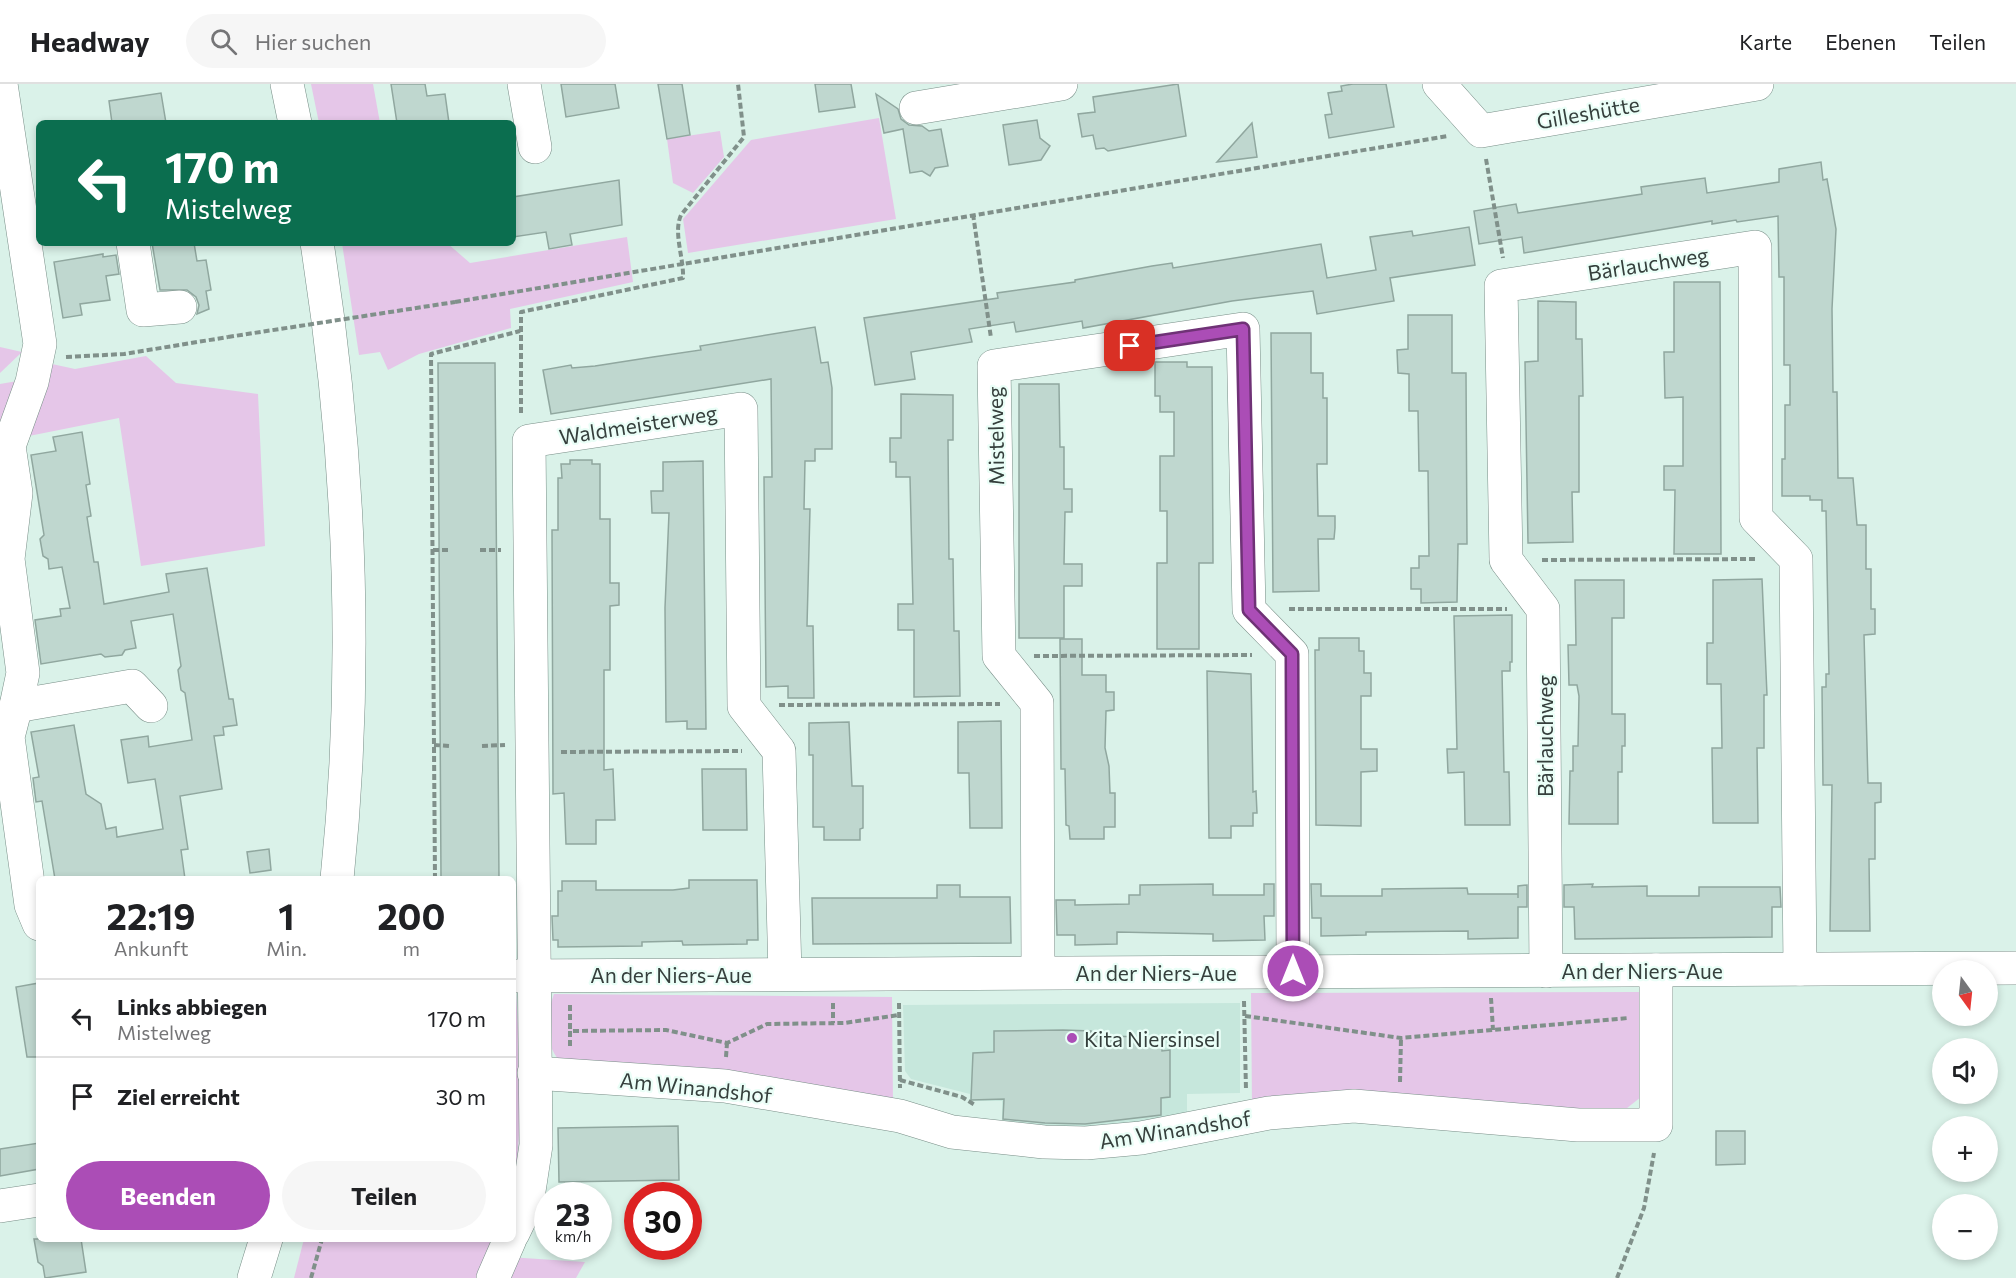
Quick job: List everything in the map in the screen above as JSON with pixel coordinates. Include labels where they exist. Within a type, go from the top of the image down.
[{"type":"street","points":[[1,84],[31,219],[40,333],[37,366],[9,446],[16,493],[8,559],[22,673],[8,708],[8,737],[31,905],[36,917]]},
{"type":"street","points":[[287,84],[294,120]]},
{"type":"street","points":[[524,84],[535,147]]},
{"type":"street","points":[[916,108],[1019,87],[1061,84]]},
{"type":"street","points":[[1439,84],[1481,131]]},
{"type":"street","name":"Gilleshütte","points":[[1481,131],[1619,95],[1757,84]]},
{"type":"street","points":[[133,246],[143,310],[180,307]]},
{"type":"street","points":[[317,246],[338,389],[347,559],[347,745],[337,876]]},
{"type":"street","name":"Bärlauchweg","points":[[1501,286],[1755,247],[1756,518],[1796,559]]},
{"type":"street","points":[[1501,286],[1506,560],[1544,609]]},
{"type":"street","name":"Mistelweg","points":[[999,656],[994,366],[1243,329],[1249,610]]},
{"type":"street","name":"Waldmeisterweg","points":[[523,976],[532,752],[529,441],[741,409],[744,706]]},
{"type":"street","points":[[1796,559],[1800,969]]},
{"type":"street","name":"Bärlauchweg","points":[[1544,609],[1546,971]]},
{"type":"street","points":[[1249,610],[1292,654],[1293,971]]},
{"type":"street","points":[[999,656],[1037,703],[1038,972]]},
{"type":"street","points":[[8,708],[132,686],[151,706]]},
{"type":"street","points":[[744,706],[779,751],[785,974]]},
{"type":"street","name":"An der Niers-Aue","points":[[523,976],[2016,968]]},
{"type":"street","points":[[1656,970],[1656,1125]]},
{"type":"street","points":[[516,1227],[527,1204],[533,1177],[536,1145],[534,1073],[523,976]]},
{"type":"street","name":"Am Winandshof","points":[[534,1073],[725,1086],[900,1116],[952,1132],[979,1137],[1066,1143],[1142,1138],[1246,1117],[1353,1106],[1400,1108],[1578,1125],[1656,1125]]},
{"type":"street","points":[[0,1206],[36,1200]]},
{"type":"street","points":[[254,1278],[265,1242]]},
{"type":"street","points":[[493,1278],[509,1242]]},
{"type":"path","points":[[529,441],[521,432],[520,312],[683,278],[684,262],[678,228],[681,214],[744,137],[738,84]]},
{"type":"path","points":[[37,366],[60,357],[109,356],[455,302],[684,262],[1481,131],[1505,271],[1501,286]]},
{"type":"path","points":[[973,214],[994,366]]},
{"type":"path","points":[[435,876],[431,354],[520,332]]},
{"type":"path","points":[[433,550],[449,550]]},
{"type":"path","points":[[1506,560],[1796,559]]},
{"type":"path","points":[[1249,610],[1544,609]]},
{"type":"path","points":[[999,656],[1292,654]]},
{"type":"path","points":[[744,706],[1037,703]]},
{"type":"path","points":[[434,745],[450,746]]},
{"type":"path","points":[[532,752],[779,751]]},
{"type":"path","points":[[1243,972],[1246,1117]]},
{"type":"path","points":[[900,973],[900,1116]]},
{"type":"path","points":[[571,1074],[570,1031],[666,1030],[727,1043],[767,1024],[844,1023],[899,1015]]},
{"type":"path","points":[[1245,1016],[1401,1038],[1656,1016]]},
{"type":"path","points":[[1400,1108],[1401,1038]]},
{"type":"path","points":[[1617,1278],[1644,1208],[1653,1166],[1656,1125]]},
{"type":"path","points":[[310,1278],[321,1242]]},
{"type":"shaded area","points":[[311,84],[373,84],[379,120],[318,120]]},
{"type":"shaded area","points":[[879,118],[896,219],[688,253],[683,219],[751,140]]},
{"type":"shaded area","points":[[720,131],[724,157],[693,193],[673,183],[667,139]]},
{"type":"shaded area","points":[[627,237],[633,282],[510,309],[511,328],[419,354],[388,370],[380,352],[359,355],[342,246],[450,246],[470,263]]},
{"type":"shaded area","points":[[0,347],[22,352],[0,373]]},
{"type":"shaded area","points":[[146,356],[176,383],[258,394],[265,546],[141,566],[119,418],[24,437],[52,364],[75,369]]},
{"type":"shaded area","points":[[23,380],[0,439],[0,384]]},
{"type":"shaded area","points":[[1639,992],[1641,1097],[1617,1116],[1252,1107],[1251,993]]},
{"type":"shaded area","points":[[516,993],[520,1092],[516,1165]]},
{"type":"shaded area","points":[[554,994],[892,997],[893,1104],[560,1062],[551,1046],[548,1030],[549,1012]]},
{"type":"shaded area","name":"Kita Niersinsel","points":[[1240,1003],[1240,1093],[1187,1094],[1187,1116],[1110,1128],[1002,1124],[1002,1101],[970,1101],[970,1094],[911,1079],[905,1071],[903,1005]]},
{"type":"shaded area","points":[[303,1242],[498,1242],[481,1278],[294,1278]]},
{"type":"shaded area","points":[[508,1257],[585,1262],[576,1278],[500,1278]]},
{"type":"building","points":[[391,84],[425,84],[427,96],[445,94],[449,120],[397,120]]},
{"type":"building","points":[[561,84],[615,84],[619,108],[566,117]]},
{"type":"building","points":[[658,84],[682,84],[690,135],[667,139]]},
{"type":"building","points":[[815,84],[851,84],[855,107],[819,112]]},
{"type":"building","points":[[1178,84],[1186,136],[1108,151],[1104,148],[1096,149],[1093,135],[1082,137],[1078,114],[1095,112],[1093,97]]},
{"type":"building","points":[[1386,84],[1394,127],[1329,138],[1325,115],[1332,114],[1328,93],[1342,91],[1341,86]]},
{"type":"building","points":[[161,93],[166,120],[112,120],[109,101]]},
{"type":"building","points":[[876,94],[898,109],[901,119],[909,125],[922,126],[929,131],[941,129],[948,166],[935,168],[930,176],[922,171],[910,173],[903,129],[884,133]]},
{"type":"building","points":[[1037,120],[1040,138],[1050,146],[1041,160],[1009,165],[1003,125]]},
{"type":"building","points":[[1252,123],[1257,157],[1217,162]]},
{"type":"building","points":[[1821,162],[1823,180],[1827,179],[1836,229],[1832,309],[1833,392],[1837,392],[1838,478],[1853,478],[1857,525],[1866,525],[1866,569],[1871,569],[1871,609],[1875,609],[1875,634],[1864,635],[1868,783],[1881,783],[1881,802],[1875,803],[1875,859],[1869,859],[1870,931],[1830,931],[1832,785],[1823,785],[1822,687],[1826,687],[1826,674],[1829,674],[1826,511],[1822,511],[1822,500],[1810,500],[1810,496],[1782,496],[1785,405],[1790,405],[1790,365],[1784,365],[1784,277],[1779,277],[1778,216],[1712,224],[1712,221],[1524,253],[1522,237],[1479,244],[1474,211],[1516,204],[1518,213],[1642,194],[1641,187],[1705,178],[1707,193],[1779,182],[1779,169]]},
{"type":"building","points":[[619,180],[622,225],[570,234],[572,245],[549,249],[546,232],[516,237],[516,197]]},
{"type":"building","points":[[1469,227],[1475,265],[1390,278],[1394,301],[1317,314],[1313,291],[1232,301],[1083,328],[1082,321],[1016,332],[1014,322],[969,329],[972,342],[911,352],[915,379],[875,385],[864,318],[998,298],[997,293],[1075,282],[1075,280],[1152,266],[1172,263],[1173,268],[1321,244],[1327,278],[1376,270],[1370,237],[1412,231],[1413,236]]},
{"type":"building","points":[[153,246],[194,246],[197,261],[206,260],[211,290],[206,291],[209,309],[197,314],[199,305],[196,297],[187,290],[160,290]]},
{"type":"building","points":[[103,254],[103,257],[116,255],[119,274],[106,276],[110,300],[80,304],[82,315],[63,318],[54,262]]},
{"type":"building","points":[[1674,282],[1720,282],[1721,554],[1674,554],[1675,490],[1664,490],[1664,466],[1683,466],[1683,397],[1665,398],[1664,352],[1674,352]]},
{"type":"building","points":[[1538,301],[1576,302],[1576,339],[1582,339],[1583,396],[1579,396],[1579,492],[1572,492],[1573,542],[1528,543],[1525,362],[1538,361]]},
{"type":"building","points":[[1408,315],[1452,315],[1452,373],[1466,373],[1467,544],[1458,544],[1457,602],[1421,603],[1421,589],[1411,589],[1411,568],[1419,568],[1419,556],[1429,556],[1428,471],[1419,471],[1418,411],[1409,411],[1409,374],[1398,373],[1397,350],[1408,349]]},
{"type":"building","points":[[815,327],[821,363],[828,362],[832,388],[832,449],[815,449],[815,461],[805,461],[804,509],[810,509],[807,626],[813,626],[814,698],[788,698],[788,686],[766,687],[764,477],[772,477],[771,379],[551,414],[543,370],[571,365],[572,368],[595,366],[701,350],[700,346]]},
{"type":"building","points":[[1271,333],[1311,333],[1311,373],[1323,373],[1323,398],[1327,398],[1327,464],[1317,464],[1318,516],[1335,516],[1335,528],[1334,539],[1318,539],[1319,591],[1273,592]]},
{"type":"building","points":[[1155,362],[1187,362],[1187,367],[1212,367],[1213,563],[1199,563],[1199,649],[1157,649],[1157,563],[1167,563],[1167,511],[1160,511],[1160,456],[1174,456],[1174,412],[1160,412],[1160,396],[1155,396]]},
{"type":"building","points":[[438,363],[495,363],[499,876],[441,876]]},
{"type":"building","points":[[1019,384],[1059,384],[1060,447],[1064,447],[1064,489],[1072,489],[1072,512],[1065,512],[1064,564],[1082,564],[1082,586],[1064,586],[1064,638],[1019,638]]},
{"type":"building","points":[[901,394],[953,395],[953,440],[948,440],[949,559],[953,559],[954,631],[959,631],[960,696],[914,697],[914,630],[898,630],[898,604],[913,604],[910,477],[896,477],[896,462],[890,462],[890,438],[901,438]]},
{"type":"building","points":[[82,432],[90,484],[86,485],[91,516],[87,517],[94,562],[98,562],[104,604],[169,592],[166,574],[207,568],[229,699],[233,699],[237,725],[223,727],[224,735],[214,736],[222,789],[180,796],[188,849],[181,850],[185,876],[54,876],[42,801],[36,802],[33,778],[39,777],[31,732],[74,725],[86,794],[101,804],[106,829],[116,827],[117,837],[163,829],[155,779],[128,783],[121,740],[148,736],[149,747],[192,740],[185,693],[181,690],[178,670],[181,666],[173,614],[131,621],[136,648],[125,650],[122,655],[105,657],[101,654],[41,664],[35,620],[61,616],[60,609],[70,608],[62,567],[49,569],[48,559],[43,556],[40,539],[44,535],[31,455],[56,451],[53,437]]},
{"type":"building","points":[[570,460],[592,460],[592,464],[600,464],[600,519],[610,519],[610,583],[619,583],[619,605],[610,606],[610,670],[604,670],[604,770],[613,769],[615,820],[596,820],[596,844],[566,844],[564,793],[553,794],[552,530],[558,530],[558,478],[562,478],[561,464],[570,464]]},
{"type":"building","points":[[703,461],[706,729],[687,729],[687,721],[666,722],[665,608],[669,513],[652,513],[651,491],[663,491],[663,462]]},
{"type":"building","points":[[1762,579],[1767,695],[1764,695],[1764,748],[1757,748],[1758,823],[1713,823],[1712,748],[1722,748],[1721,684],[1707,684],[1707,643],[1713,643],[1713,580]]},
{"type":"building","points":[[1575,580],[1624,580],[1624,618],[1612,618],[1612,714],[1625,714],[1622,772],[1618,772],[1618,824],[1569,824],[1570,771],[1573,771],[1573,746],[1578,746],[1579,696],[1577,685],[1569,685],[1568,645],[1576,645]]},
{"type":"building","points":[[1512,615],[1512,662],[1510,662],[1510,671],[1502,671],[1504,772],[1509,772],[1510,825],[1465,825],[1464,772],[1448,773],[1447,749],[1457,749],[1454,616]]},
{"type":"building","points":[[1319,638],[1359,638],[1359,651],[1364,651],[1364,673],[1371,673],[1371,696],[1361,696],[1361,749],[1377,749],[1377,771],[1361,772],[1361,826],[1316,825],[1315,650],[1319,650]]},
{"type":"building","points":[[1060,639],[1082,639],[1082,675],[1106,675],[1106,692],[1114,692],[1114,710],[1106,711],[1105,748],[1109,766],[1110,793],[1115,793],[1115,827],[1104,827],[1104,839],[1070,839],[1069,826],[1066,825],[1065,769],[1061,769]]},
{"type":"building","points":[[1207,671],[1251,674],[1253,792],[1256,791],[1257,813],[1253,813],[1253,826],[1231,826],[1231,838],[1209,838]]},
{"type":"building","points":[[1001,721],[1002,828],[970,828],[969,773],[958,773],[958,722]]},
{"type":"building","points":[[849,722],[852,786],[863,786],[863,828],[860,829],[860,840],[824,840],[824,827],[813,827],[813,755],[809,755],[809,723]]},
{"type":"building","points":[[702,769],[746,769],[747,830],[703,830]]},
{"type":"building","points":[[269,849],[271,870],[250,873],[247,852]]},
{"type":"building","points":[[689,880],[757,880],[758,940],[747,940],[747,944],[683,945],[682,941],[642,942],[642,946],[558,947],[558,940],[553,940],[552,916],[558,916],[558,891],[562,891],[562,881],[596,881],[596,890],[673,890],[689,888]]},
{"type":"building","points":[[1213,884],[1213,895],[1264,895],[1264,884],[1274,884],[1274,916],[1264,916],[1265,940],[1213,941],[1213,934],[1117,932],[1117,944],[1075,945],[1075,935],[1057,935],[1056,900],[1075,900],[1075,905],[1129,904],[1129,895],[1140,895],[1140,885]]},
{"type":"building","points":[[1311,884],[1321,884],[1321,896],[1382,896],[1382,889],[1467,888],[1468,894],[1518,894],[1518,886],[1527,885],[1527,907],[1518,907],[1518,938],[1468,939],[1468,931],[1366,932],[1366,935],[1321,936],[1321,918],[1312,918]]},
{"type":"building","points":[[1593,884],[1592,887],[1647,886],[1647,896],[1699,896],[1699,887],[1780,887],[1781,907],[1772,907],[1772,937],[1575,939],[1574,907],[1564,907],[1564,885]]},
{"type":"building","points":[[937,885],[960,885],[960,897],[1010,897],[1011,943],[813,944],[812,898],[937,898]]},
{"type":"building","points":[[36,984],[36,1057],[27,1057],[16,987]]},
{"type":"building","points":[[994,1031],[1091,1031],[1091,1036],[1161,1037],[1162,1051],[1170,1050],[1170,1097],[1161,1098],[1161,1115],[1085,1124],[1045,1123],[1003,1119],[1004,1099],[971,1100],[973,1053],[994,1052]]},
{"type":"building","points":[[678,1126],[679,1180],[559,1182],[558,1128]]},
{"type":"building","points":[[1716,1131],[1745,1131],[1745,1164],[1716,1165]]},
{"type":"building","points":[[36,1143],[36,1170],[0,1176],[0,1149]]},
{"type":"building","points":[[34,1239],[36,1242],[81,1242],[86,1272],[45,1278],[43,1266],[38,1262]]},
{"type":"place","name":"Kita Niersinsel","points":[[1072,1038]]},
{"type":"route","points":[[1130,346],[1243,329],[1249,610],[1292,654],[1293,971]]}]
